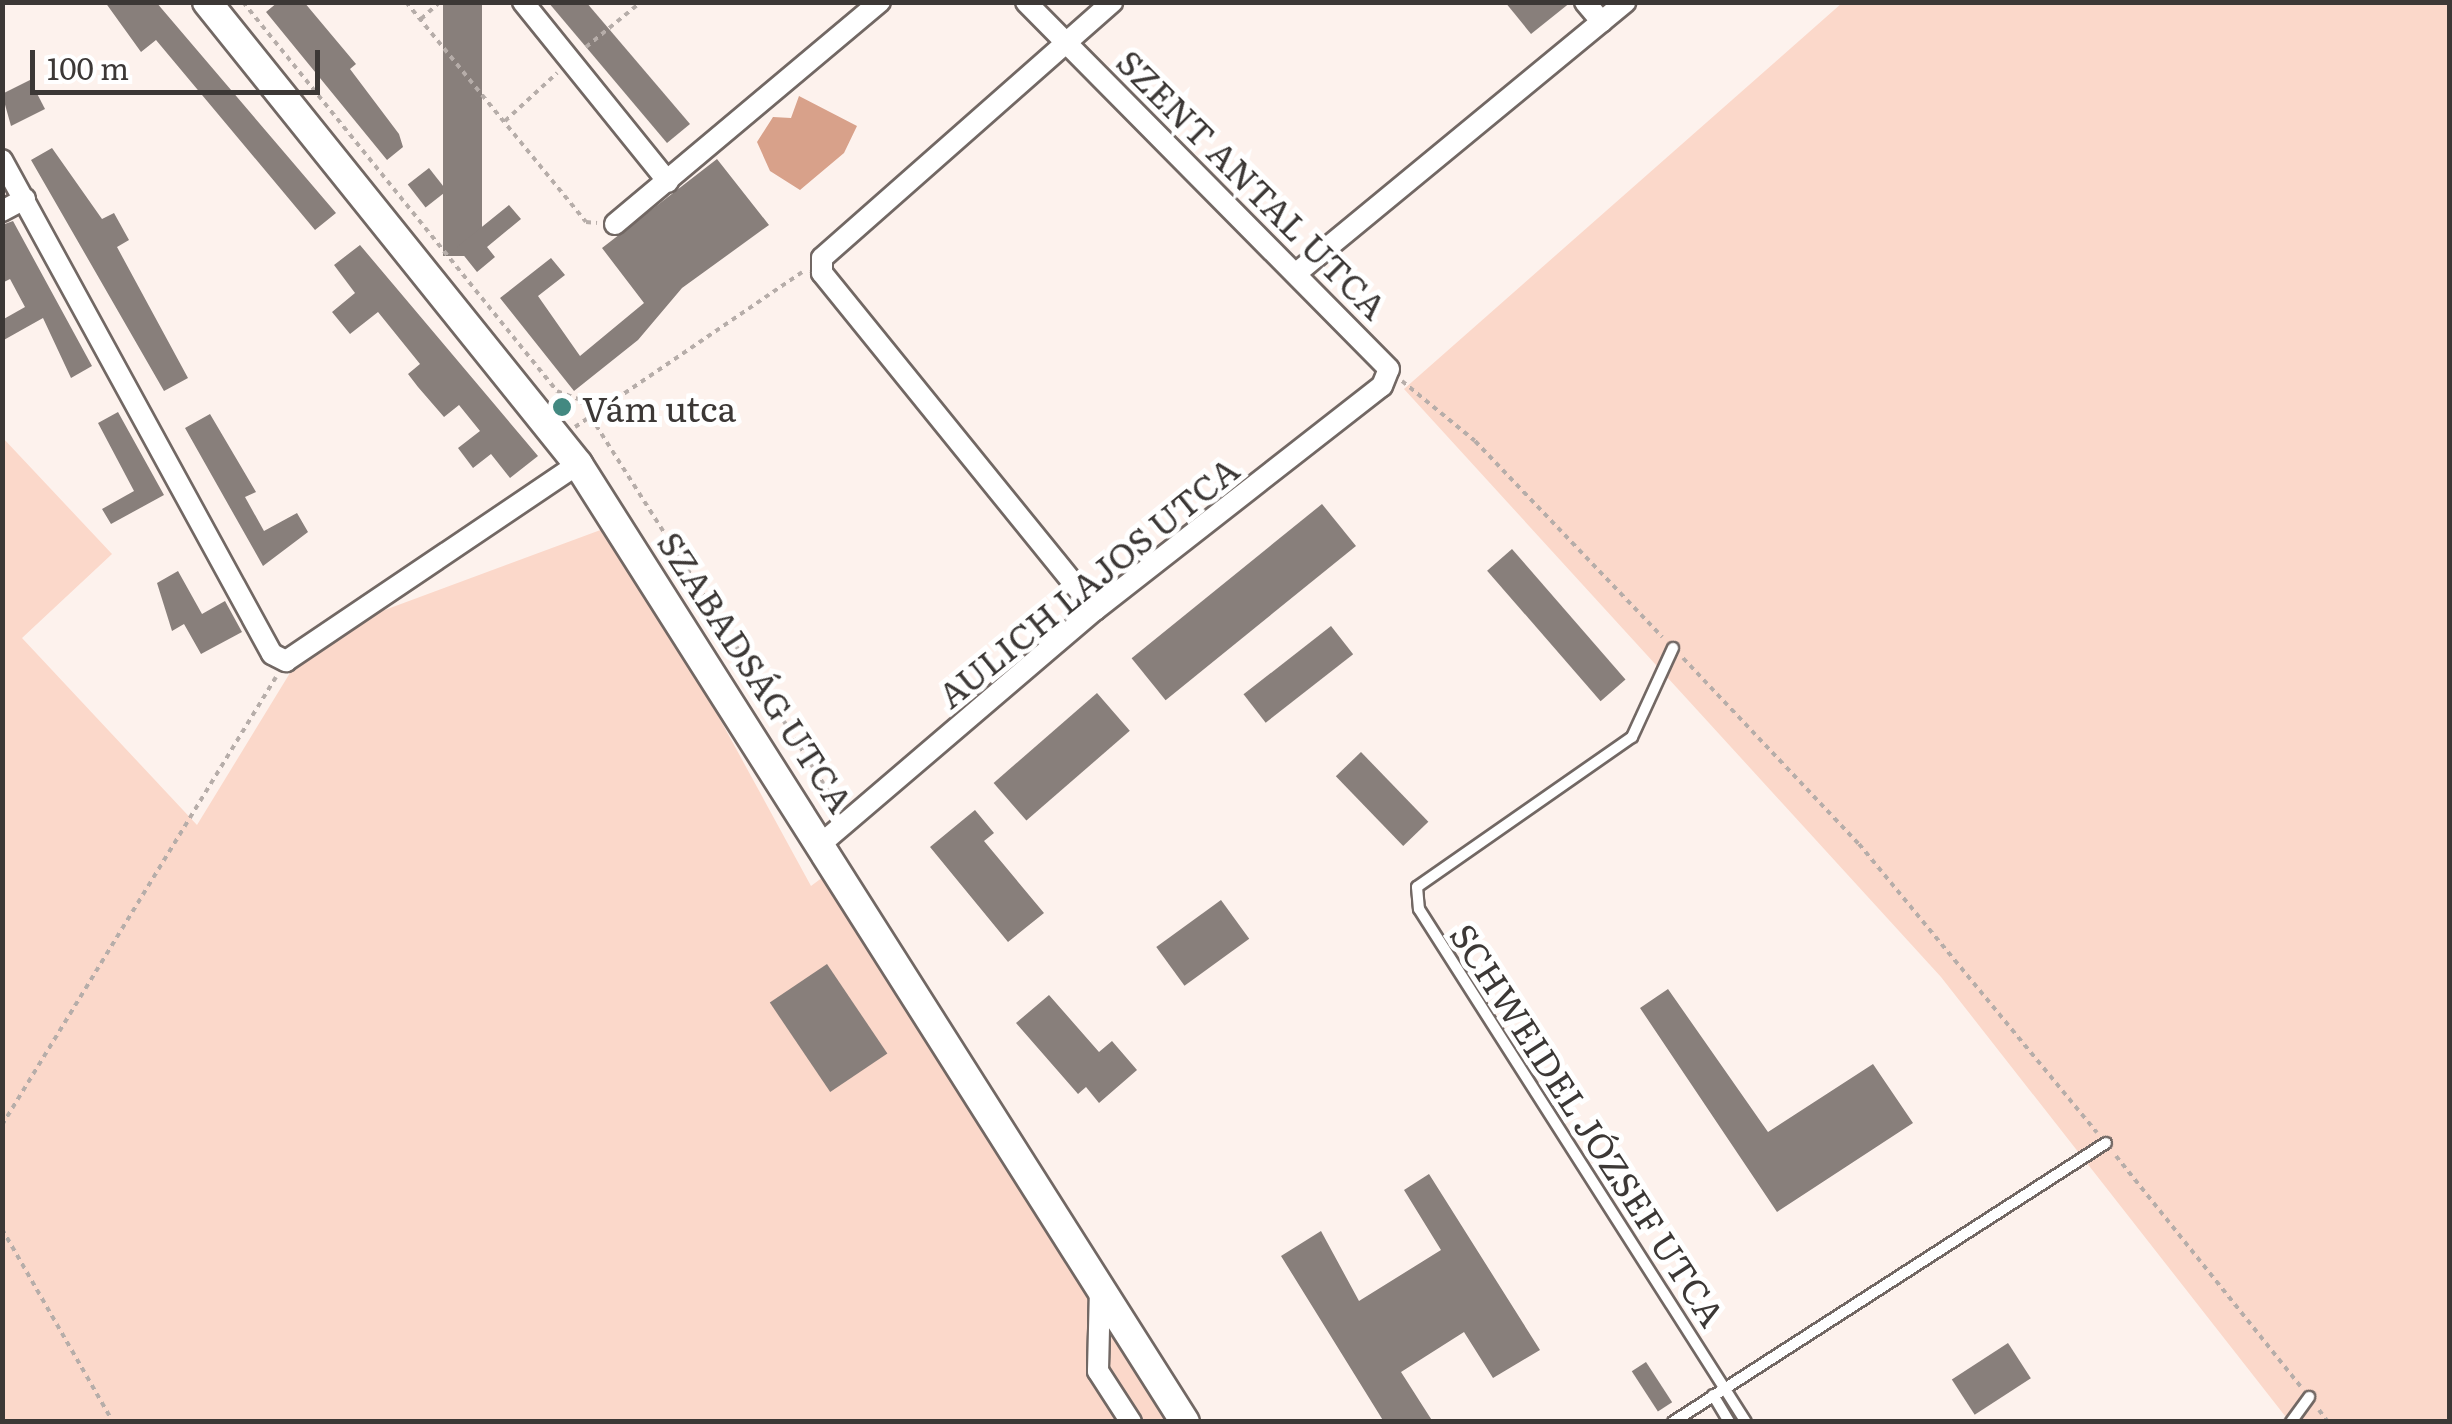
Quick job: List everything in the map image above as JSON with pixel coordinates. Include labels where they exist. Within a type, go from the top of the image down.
[{"type":"main road","name":"SZABADSÁG UTCA","points":[[208,2],[578,464],[822,843],[1185,1421]]},
{"type":"street","points":[[522,2],[668,182]]},
{"type":"street","points":[[615,224],[880,2]]},
{"type":"street","name":"SZENT ANTAL UTCA","points":[[1026,2],[1298,271],[1389,369]]},
{"type":"street","points":[[1095,610],[822,273],[822,258],[1112,2]]},
{"type":"street","points":[[1585,2],[1602,22]]},
{"type":"street","points":[[1298,271],[1626,2]]},
{"type":"street","points":[[2,160],[272,654],[286,661],[578,464]]},
{"type":"street","points":[[2,211],[25,199]]},
{"type":"street","name":"AULICH LAJOS UTCA","points":[[822,843],[1095,610],[1382,386],[1389,369]]},
{"type":"street","points":[[1100,1286],[1098,1370],[1131,1422]]},
{"type":"lane","name":"SCHWEIDEL JÓZSEF UTCA","points":[[1674,648],[1632,737],[1417,887],[1419,909],[1746,1422]]},
{"type":"lane","points":[[1673,1422],[2106,1144]]},
{"type":"lane","points":[[1714,1395],[1729,1422]]},
{"type":"lane","points":[[2290,1422],[2308,1396]]},
{"type":"path","points":[[243,2],[557,391],[590,415],[848,820]]},
{"type":"path","points":[[406,2],[586,222],[615,224]]},
{"type":"path","points":[[420,20],[440,2]]},
{"type":"path","points":[[504,122],[641,2]]},
{"type":"path","points":[[559,439],[822,258]]},
{"type":"path","points":[[1389,369],[1474,440],[1859,844],[2328,1422]]},
{"type":"path","points":[[2,1125],[286,661]]},
{"type":"path","points":[[2,1229],[112,1422]]},
{"type":"shaded area","points":[[1842,3],[2449,3],[2449,1421],[2289,1421],[1941,977],[1404,389]]},
{"type":"shaded area","points":[[799,96],[857,126],[844,153],[800,190],[770,171],[757,142],[773,117],[791,118]]},
{"type":"shaded area","points":[[2,437],[112,554],[22,638],[197,825],[312,637],[614,525],[811,886],[827,874],[1175,1421],[3,1421]]},
{"type":"building","points":[[105,2],[156,2],[336,213],[315,230],[156,40],[141,52]]},
{"type":"building","points":[[278,2],[304,2],[356,64],[350,69],[399,134],[403,147],[387,160],[266,12]]},
{"type":"building","points":[[443,2],[482,2],[482,256],[443,256]]},
{"type":"building","points":[[548,2],[586,2],[690,124],[667,143]]},
{"type":"building","points":[[1505,2],[1571,2],[1531,34]]},
{"type":"building","points":[[30,80],[45,109],[11,126],[2,94]]},
{"type":"building","points":[[52,148],[102,219],[114,213],[129,240],[117,247],[188,378],[164,391],[31,160]]},
{"type":"building","points":[[717,159],[769,225],[682,288],[638,340],[574,391],[500,298],[551,258],[565,275],[538,296],[580,356],[644,303],[602,248]]},
{"type":"building","points":[[429,168],[447,191],[426,207],[408,185]]},
{"type":"building","points":[[509,205],[521,219],[487,247],[495,257],[477,272],[457,247]]},
{"type":"building","points":[[13,221],[92,366],[71,378],[43,318],[2,341],[2,320],[25,307],[10,279],[2,283],[2,225]]},
{"type":"building","points":[[360,245],[538,456],[510,478],[491,454],[473,468],[458,448],[480,431],[459,405],[444,417],[418,387],[408,374],[420,364],[378,312],[350,334],[332,312],[355,293],[334,265]]},
{"type":"building","points":[[118,412],[164,495],[111,524],[102,509],[134,491],[98,423]]},
{"type":"building","points":[[210,414],[256,492],[245,497],[264,531],[297,513],[308,532],[263,566],[185,428]]},
{"type":"building","points":[[1322,504],[1356,546],[1166,700],[1132,658]]},
{"type":"building","points":[[1512,549],[1625,680],[1601,701],[1487,571]]},
{"type":"building","points":[[178,571],[202,614],[225,601],[242,632],[201,654],[184,624],[172,631],[157,583]]},
{"type":"building","points":[[1331,626],[1353,654],[1266,723],[1244,694]]},
{"type":"building","points":[[1097,693],[1130,731],[1026,821],[994,783]]},
{"type":"building","points":[[1361,752],[1428,822],[1403,846],[1336,776]]},
{"type":"building","points":[[975,810],[994,833],[984,841],[1044,913],[1008,942],[930,847]]},
{"type":"building","points":[[1221,900],[1249,939],[1184,986],[1156,947]]},
{"type":"building","points":[[827,964],[887,1054],[830,1092],[770,1003]]},
{"type":"building","points":[[1668,989],[1768,1132],[1873,1064],[1913,1123],[1777,1212],[1640,1008]]},
{"type":"building","points":[[1049,995],[1099,1052],[1112,1041],[1137,1070],[1099,1103],[1086,1087],[1078,1094],[1016,1023]]},
{"type":"building","points":[[1429,1174],[1540,1350],[1493,1378],[1464,1332],[1401,1372],[1433,1422],[1384,1422],[1281,1256],[1321,1231],[1359,1301],[1441,1250],[1404,1190]]},
{"type":"building","points":[[2008,1343],[2031,1378],[1975,1415],[1952,1379]]},
{"type":"building","points":[[1646,1362],[1672,1402],[1658,1412],[1632,1371]]},
{"type":"place","name":"Vám utca","points":[[562,407]]}]
